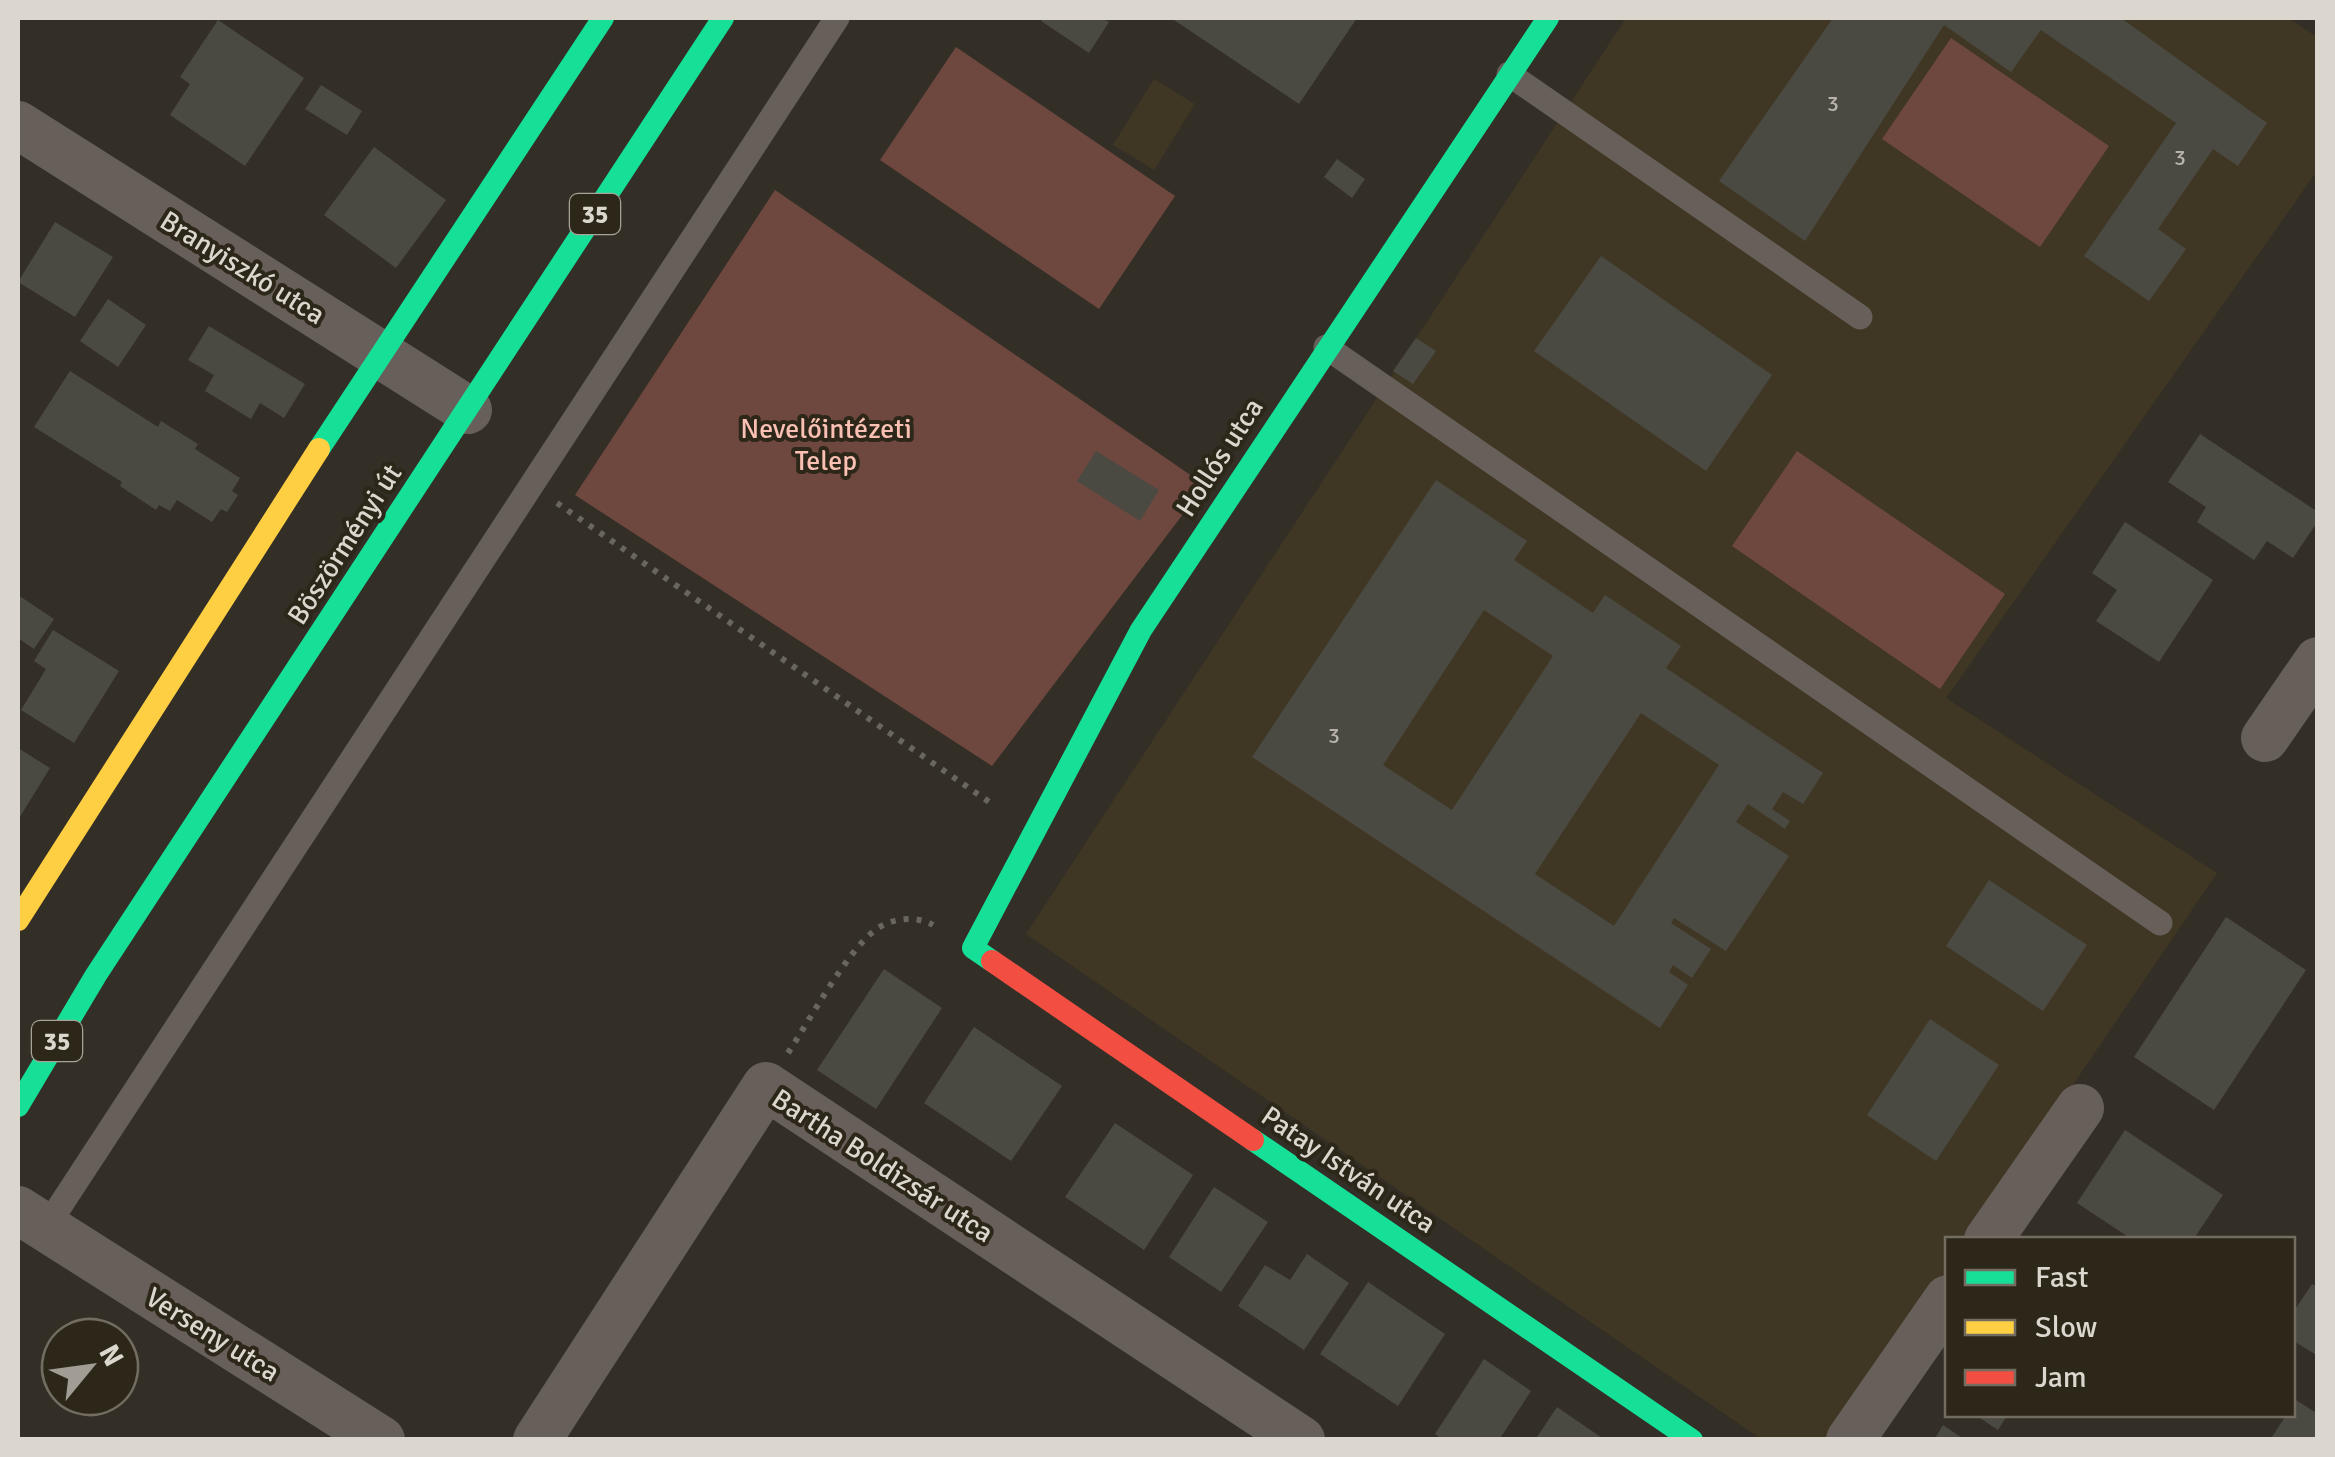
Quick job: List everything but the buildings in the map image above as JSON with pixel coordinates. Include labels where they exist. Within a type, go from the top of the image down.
[{"type":"street","points":[[18,920],[380,353],[444,263],[602,18]]},
{"type":"street","name":"Böszörményi út","points":[[18,1106],[96,975],[723,18]]},
{"type":"street","name":"Hollós utca","points":[[973,948],[1141,630],[1548,18]]},
{"type":"street","name":"Branyiszkó utca","points":[[18,125],[468,410]]},
{"type":"street","points":[[2264,738],[2318,661]]},
{"type":"street","name":"Patay István utca","points":[[973,948],[1692,1440]]},
{"type":"street","name":"Bartha Boldizsár utca","points":[[537,1440],[766,1086],[1301,1440]]},
{"type":"street","points":[[1990,1237],[2080,1108]]},
{"type":"street","name":"Verseny utca","points":[[31,1219],[382,1440]]},
{"type":"street","points":[[1850,1440],[1945,1302]]},
{"type":"lane","points":[[31,1219],[531,486],[837,18]]},
{"type":"lane","points":[[1509,74],[1860,317]]},
{"type":"lane","points":[[1326,348],[2160,923]]},
{"type":"path","points":[[531,486],[1032,831]]},
{"type":"path","points":[[766,1086],[844,967],[874,931],[900,918],[925,921],[973,948]]},
{"type":"shaded area","points":[[1626,18],[2288,18],[2317,37],[2317,171],[1946,698],[2217,873],[1969,1237],[1945,1237],[1945,1273],[1830,1439],[1761,1439],[1026,934]]},
{"type":"shaded area","points":[[1154,79],[1195,104],[1154,170],[1113,145]]},
{"type":"green space","points":[[1951,38],[2109,146],[2040,247],[1882,139]]},
{"type":"green space","points":[[956,47],[1175,196],[1099,309],[880,160]]},
{"type":"green space","name":"Nevelőintézeti Telep","points":[[775,190],[1205,485],[992,766],[575,495]]},
{"type":"green space","points":[[1797,451],[2005,594],[1940,689],[1732,546]]},
{"type":"traffic: fast","points":[[319,449],[603,18]]},
{"type":"traffic: fast","points":[[18,1106],[96,975],[723,18]]},
{"type":"traffic: fast","points":[[992,961],[973,948],[1141,630],[1548,18]]},
{"type":"traffic: fast","points":[[1253,1140],[1692,1440]]},
{"type":"traffic: slow","points":[[18,920],[319,449]]},
{"type":"traffic: jam","points":[[992,961],[1253,1140]]}]
